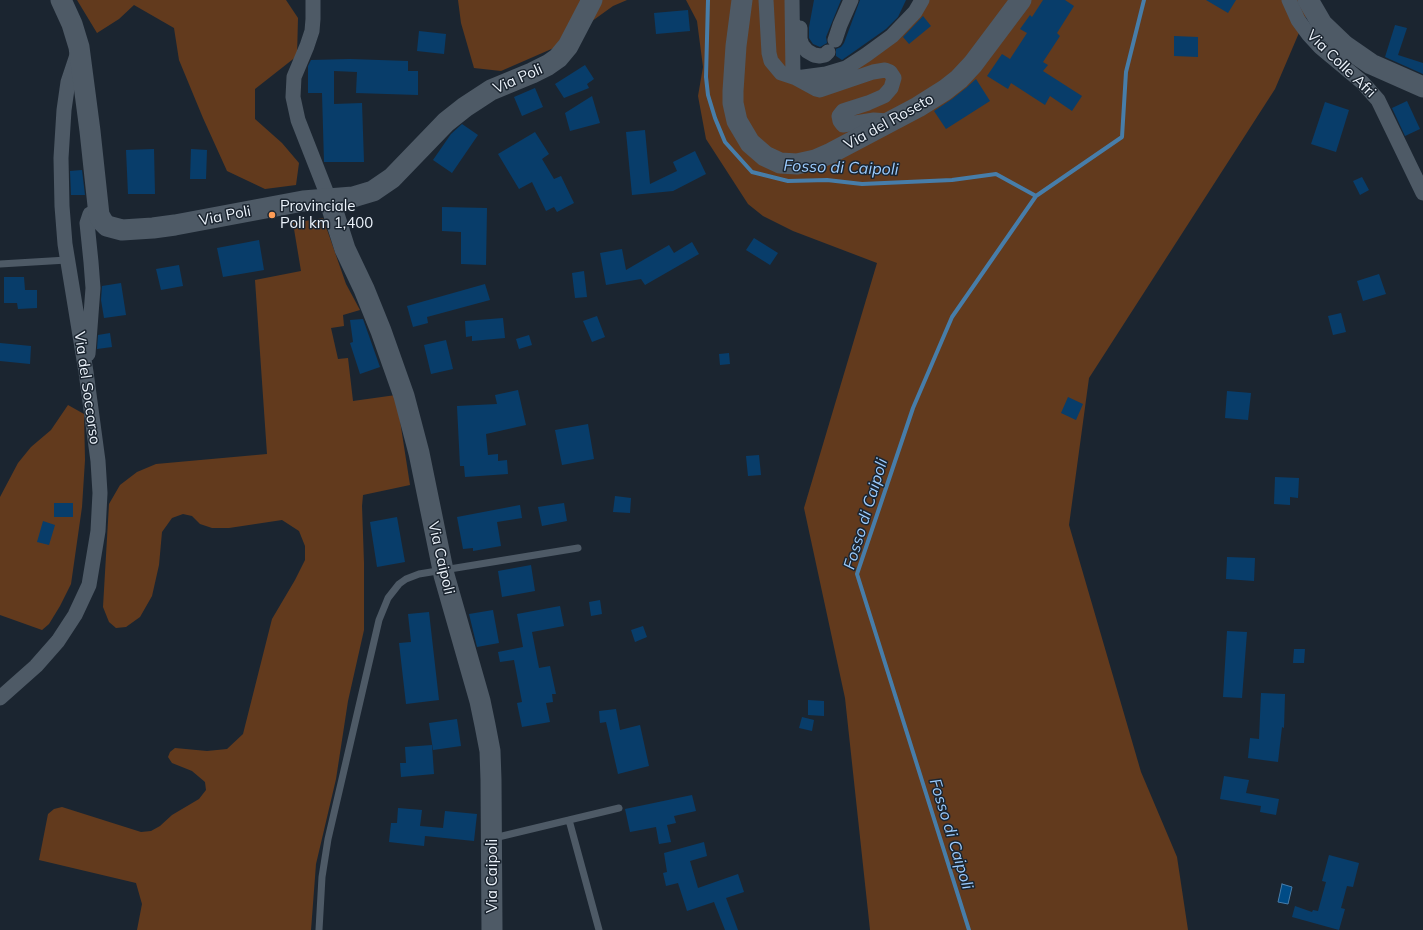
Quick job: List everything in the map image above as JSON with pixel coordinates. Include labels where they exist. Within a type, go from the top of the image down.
[{"type":"street","points":[[61,0],[72,24],[79,47],[90,131],[98,212],[90,214],[87,224],[92,266],[93,292],[86,372]]},
{"type":"street","points":[[313,0],[312,31],[296,73],[293,86],[293,97],[298,120],[329,198]]},
{"type":"street","name":"Via Poli","points":[[98,212],[103,222],[112,228],[122,230],[138,230],[175,225],[303,201],[358,196],[380,186],[401,169],[446,122],[465,107],[491,90],[532,73],[558,58],[568,46],[592,0]]},
{"type":"street","name":"Via del Roseto","points":[[742,0],[736,46],[733,103],[737,121],[750,143],[758,151],[780,163],[797,164],[831,153],[918,107],[945,90],[959,79],[984,52],[1021,0]]},
{"type":"street","points":[[766,0],[770,58],[778,71],[820,90],[873,72],[885,70],[890,72],[894,78],[891,88],[884,96],[868,104],[843,110],[839,116],[843,125],[874,120],[891,121]]},
{"type":"street","points":[[792,0],[793,77]]},
{"type":"street","points":[[801,0],[800,34],[802,45],[807,51],[814,55],[822,55],[832,46],[851,0]]},
{"type":"street","points":[[793,77],[826,74],[846,68],[892,36],[915,12],[922,0]]},
{"type":"street","name":"Via Colle Afri","points":[[1289,0],[1296,17],[1309,35],[1320,47],[1362,82],[1378,100],[1423,193]]},
{"type":"street","points":[[1308,0],[1322,24],[1345,46],[1371,64],[1423,87]]},
{"type":"street","name":"Via del Soccorso","points":[[0,698],[36,666],[58,641],[75,615],[88,585],[97,537],[100,493],[98,461],[86,372],[67,260],[62,206],[63,122],[66,91],[79,47]]},
{"type":"street","name":"Via Caipoli","points":[[329,198],[345,249],[364,289],[381,331],[404,396],[418,453],[442,570],[480,701],[488,739],[492,780],[492,930]]},
{"type":"lane","points":[[0,264],[67,260]]},
{"type":"lane","points":[[319,930],[320,898],[326,849],[381,613],[388,598],[406,579],[419,574],[578,548]]},
{"type":"lane","points":[[492,838],[620,808]]},
{"type":"lane","points":[[569,820],[599,930]]},
{"type":"shaded area","points":[[77,0],[286,0],[298,18],[297,56],[255,89],[255,119],[282,143],[299,163],[296,185],[265,189],[227,171],[179,60],[174,28],[134,5],[119,19],[97,33]]},
{"type":"shaded area","points":[[458,0],[627,0],[613,6],[556,47],[501,71],[474,68],[461,23]]},
{"type":"shaded area","points":[[686,0],[787,0],[796,78],[846,68],[922,0],[1313,0],[1275,89],[1089,378],[1069,525],[1141,772],[1177,857],[1188,930],[870,930],[845,698],[804,508],[877,263],[793,231],[763,216],[748,204],[706,139],[698,96],[703,67],[697,21]]},
{"type":"shaded area","points":[[323,218],[346,284],[360,310],[343,315],[344,326],[331,328],[338,359],[348,358],[353,401],[396,395],[410,485],[363,495],[364,630],[348,701],[336,779],[316,864],[311,930],[137,930],[142,904],[136,883],[39,860],[48,814],[54,809],[62,807],[141,832],[151,831],[160,826],[172,815],[199,799],[206,790],[205,782],[192,771],[172,763],[168,757],[170,752],[175,748],[207,751],[227,749],[243,734],[272,619],[305,560],[305,546],[299,531],[282,520],[229,528],[212,528],[200,524],[192,516],[183,514],[172,518],[162,532],[159,565],[152,596],[140,617],[126,627],[116,628],[109,622],[103,607],[109,504],[120,485],[137,472],[156,464],[267,454],[255,280],[301,271],[293,223]]},
{"type":"shaded area","points":[[68,405],[84,414],[85,460],[82,507],[71,584],[49,624],[42,630],[0,615],[0,497],[18,463],[31,447],[51,430]]},
{"type":"water","points":[[1282,884],[1292,887],[1288,904],[1278,902]]},
{"type":"building","points":[[814,0],[841,0],[826,37],[827,43],[820,47],[813,44],[809,38],[809,27]]},
{"type":"building","points":[[860,0],[906,0],[898,17],[886,29],[842,60],[836,56],[836,49],[841,47],[844,43]]},
{"type":"building","points":[[1043,0],[1065,0],[1074,6],[1057,33],[1060,36],[1043,62],[1048,65],[1043,71],[1082,96],[1072,111],[1050,96],[1045,105],[1011,83],[1008,89],[987,76],[1002,54],[1010,59],[1027,33],[1020,29],[1030,15],[1032,17]]},
{"type":"building","points":[[1206,0],[1236,0],[1228,13]]},
{"type":"building","points":[[688,10],[690,31],[656,34],[654,13]]},
{"type":"building","points":[[923,16],[931,26],[909,44],[903,37]]},
{"type":"building","points":[[1395,25],[1407,28],[1398,55],[1423,63],[1423,74],[1385,57]]},
{"type":"building","points":[[419,31],[446,34],[444,54],[417,51]]},
{"type":"building","points":[[1174,36],[1198,37],[1198,57],[1174,56]]},
{"type":"building","points":[[350,59],[408,61],[408,71],[418,71],[418,95],[356,93],[357,72],[334,71],[334,104],[362,103],[364,162],[324,162],[322,93],[308,93],[308,66],[311,60]]},
{"type":"building","points":[[585,65],[594,79],[587,84],[589,88],[564,98],[555,84]]},
{"type":"building","points":[[976,79],[990,101],[946,129],[934,111],[952,99]]},
{"type":"building","points":[[535,88],[543,107],[522,116],[514,97]]},
{"type":"building","points":[[592,96],[600,123],[570,131],[565,113]]},
{"type":"building","points":[[1407,101],[1420,129],[1405,136],[1392,108]]},
{"type":"building","points":[[1325,102],[1349,110],[1336,152],[1311,144]]},
{"type":"building","points":[[462,124],[478,135],[452,173],[433,160],[451,134]]},
{"type":"building","points":[[645,130],[650,184],[677,171],[673,162],[695,151],[706,174],[673,191],[632,195],[626,132]]},
{"type":"building","points":[[535,132],[549,154],[542,159],[554,179],[561,176],[574,203],[557,212],[554,207],[546,211],[532,182],[519,189],[498,154]]},
{"type":"building","points":[[154,149],[155,194],[128,194],[126,150]]},
{"type":"building","points":[[191,149],[207,150],[206,179],[190,179]]},
{"type":"building","points":[[82,170],[85,195],[71,195],[70,171]]},
{"type":"building","points":[[1362,177],[1369,190],[1360,195],[1353,181]]},
{"type":"building","points":[[442,207],[487,208],[486,265],[461,264],[461,232],[442,231]]},
{"type":"building","points":[[754,238],[778,253],[770,265],[746,250]]},
{"type":"building","points":[[259,240],[264,270],[223,277],[217,248]]},
{"type":"building","points":[[692,242],[699,254],[645,285],[641,279],[606,285],[600,253],[622,249],[626,270],[669,245],[674,253]]},
{"type":"building","points":[[179,265],[183,286],[161,290],[156,269]]},
{"type":"building","points":[[584,271],[587,297],[575,298],[572,273]]},
{"type":"building","points":[[1379,274],[1386,294],[1363,301],[1357,281]]},
{"type":"building","points":[[4,277],[24,277],[25,290],[37,290],[37,308],[18,309],[17,303],[4,303]]},
{"type":"building","points":[[121,283],[126,315],[104,318],[101,300],[102,286]]},
{"type":"building","points":[[485,284],[490,300],[427,317],[428,323],[413,327],[407,306]]},
{"type":"building","points":[[1341,313],[1346,332],[1333,335],[1328,316]]},
{"type":"building","points":[[597,316],[605,337],[592,342],[583,321]]},
{"type":"building","points":[[503,318],[505,338],[472,341],[472,336],[466,337],[465,321]]},
{"type":"building","points":[[363,319],[380,367],[360,374],[350,343],[353,342],[350,320]]},
{"type":"building","points":[[110,333],[112,347],[97,349],[98,335]]},
{"type":"building","points":[[529,335],[532,345],[519,349],[516,339]]},
{"type":"building","points":[[446,340],[453,369],[431,374],[424,345]]},
{"type":"building","points":[[0,343],[31,346],[30,364],[0,361]]},
{"type":"building","points":[[729,353],[730,364],[720,365],[719,354]]},
{"type":"building","points":[[518,390],[526,425],[486,434],[488,455],[498,454],[498,461],[507,460],[508,474],[465,477],[464,466],[460,466],[457,406],[497,404],[495,395]]},
{"type":"building","points":[[1227,391],[1251,393],[1248,420],[1225,418]]},
{"type":"building","points":[[1068,397],[1083,404],[1076,420],[1061,413]]},
{"type":"building","points":[[588,424],[594,459],[562,465],[555,430]]},
{"type":"building","points":[[759,455],[761,475],[748,476],[746,456]]},
{"type":"building","points":[[1275,477],[1299,478],[1298,498],[1290,497],[1290,505],[1274,504]]},
{"type":"building","points":[[615,496],[631,498],[630,513],[613,512]]},
{"type":"building","points":[[54,503],[73,503],[73,517],[54,517]]},
{"type":"building","points":[[564,503],[567,521],[542,526],[538,507]]},
{"type":"building","points":[[520,505],[522,518],[497,522],[501,546],[473,551],[473,548],[463,549],[457,517]]},
{"type":"building","points":[[397,517],[405,562],[377,567],[370,522]]},
{"type":"building","points":[[43,521],[55,525],[49,545],[37,542]]},
{"type":"building","points":[[1227,557],[1255,558],[1254,581],[1226,579]]},
{"type":"building","points":[[531,565],[535,591],[502,597],[498,571]]},
{"type":"building","points":[[600,600],[602,614],[591,616],[589,602]]},
{"type":"building","points":[[560,606],[564,626],[532,632],[539,668],[550,666],[556,694],[552,694],[553,702],[546,703],[550,722],[522,727],[517,703],[522,702],[514,660],[500,662],[498,652],[523,647],[517,614]]},
{"type":"building","points":[[493,610],[499,643],[477,647],[469,614]]},
{"type":"building","points":[[429,612],[439,700],[406,704],[399,643],[411,642],[408,614]]},
{"type":"building","points":[[643,626],[647,637],[635,642],[631,630]]},
{"type":"building","points":[[1227,631],[1247,632],[1242,698],[1223,697]]},
{"type":"building","points":[[1294,649],[1305,649],[1304,663],[1293,663]]},
{"type":"building","points":[[1261,693],[1285,694],[1284,728],[1282,727],[1278,762],[1248,758],[1250,738],[1259,739]]},
{"type":"building","points":[[808,700],[824,701],[824,716],[808,715]]},
{"type":"building","points":[[616,709],[620,730],[640,725],[649,766],[618,774],[606,722],[600,723],[599,711]]},
{"type":"building","points":[[802,717],[814,720],[812,731],[799,728]]},
{"type":"building","points":[[457,719],[461,746],[433,750],[429,723]]},
{"type":"building","points":[[432,745],[434,774],[401,777],[400,763],[406,763],[405,747]]},
{"type":"building","points":[[1224,776],[1249,780],[1246,793],[1279,799],[1276,815],[1260,812],[1261,806],[1220,799]]},
{"type":"building","points":[[692,795],[696,811],[674,816],[676,823],[667,825],[671,842],[659,844],[656,827],[630,832],[625,809]]},
{"type":"building","points":[[398,808],[422,810],[420,826],[443,828],[445,811],[477,814],[474,841],[425,836],[424,846],[389,842],[391,823],[397,823]]},
{"type":"building","points":[[704,842],[707,856],[690,861],[698,888],[738,874],[744,892],[726,898],[738,930],[725,930],[714,902],[687,911],[678,883],[666,886],[663,873],[667,872],[664,853]]},
{"type":"building","points":[[1329,855],[1359,863],[1353,887],[1347,886],[1341,908],[1345,909],[1339,930],[1292,917],[1295,906],[1312,912],[1313,910],[1318,911],[1326,882],[1322,881]]},
{"type":"waterway","name":"Fosso di Caipoli","points":[[708,0],[706,77],[708,95],[715,118],[725,142],[752,172],[788,181],[827,180],[862,184],[952,180],[996,174],[1036,196],[952,317],[913,408],[857,574],[969,930]]},
{"type":"waterway","name":"Fosso di Caipoli","points":[[1036,196],[1122,137],[1126,72],[1144,0]]},
{"type":"place","name":"Provinciale Poli km 1,400","points":[[272,215]]}]
